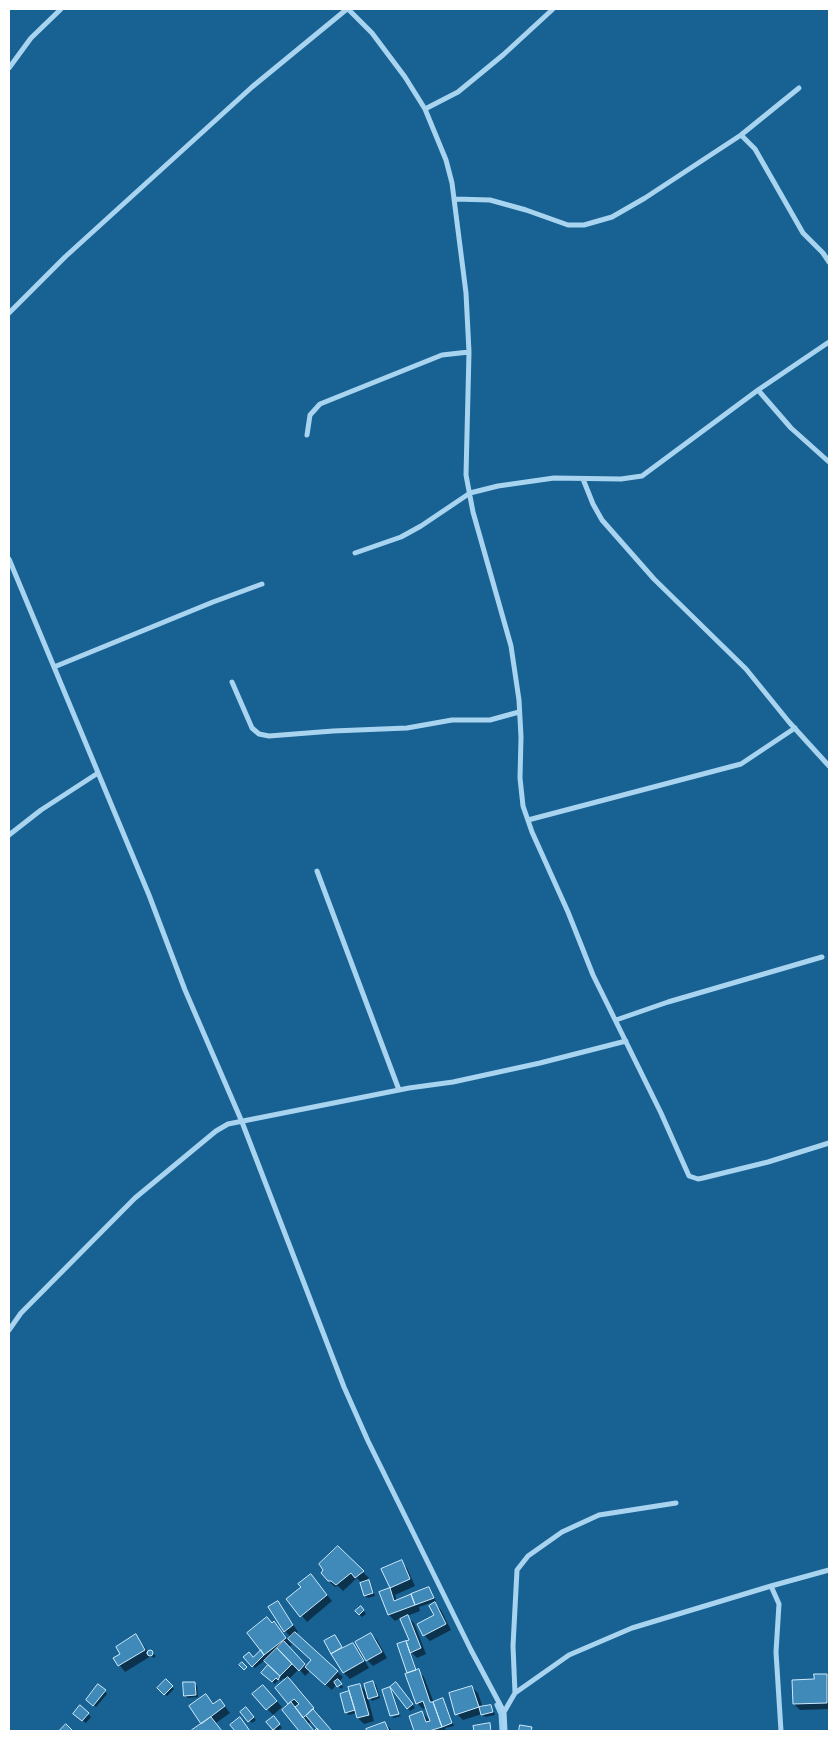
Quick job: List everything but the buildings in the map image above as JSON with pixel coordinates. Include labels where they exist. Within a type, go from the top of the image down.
[{"type":"street","points":[[9,68],[31,38],[62,9]]},
{"type":"street","points":[[9,313],[65,258],[252,87],[347,9],[372,32],[405,77],[425,109],[446,160],[454,200],[466,293],[469,352],[466,475],[473,512],[511,646],[520,712],[520,778],[523,806],[528,820],[593,975],[689,1176],[703,1178],[768,1162],[829,1143]]},
{"type":"street","points":[[425,109],[458,92],[503,55],[553,9]]},
{"type":"street","points":[[454,200],[490,200],[568,225],[584,225],[612,217],[645,198],[740,135],[799,88]]},
{"type":"street","points":[[740,135],[755,150],[803,233],[823,253],[829,262]]},
{"type":"street","points":[[355,554],[401,537],[470,493],[498,486],[554,478],[621,479],[646,475],[758,390],[829,342]]},
{"type":"street","points":[[307,436],[310,415],[320,404],[442,355],[469,352]]},
{"type":"street","points":[[758,390],[791,428],[829,462]]},
{"type":"street","points":[[583,479],[602,520],[654,579],[746,669],[829,766]]},
{"type":"street","points":[[9,559],[149,895],[185,990],[242,1122],[348,1396],[471,1650],[504,1712],[505,1731]]},
{"type":"street","points":[[54,667],[262,584]]},
{"type":"street","points":[[232,682],[252,728],[259,734],[269,736],[407,728],[452,720],[490,720],[520,712]]},
{"type":"street","points":[[528,820],[741,764],[795,728]]},
{"type":"street","points":[[9,835],[41,810],[98,773]]},
{"type":"street","points":[[317,871],[399,1090]]},
{"type":"street","points":[[616,1020],[668,1002],[822,957]]},
{"type":"street","points":[[9,1330],[21,1313],[135,1198],[216,1131],[228,1124],[399,1090],[453,1082],[540,1063],[626,1041]]},
{"type":"street","points":[[515,1694],[513,1646],[515,1590],[517,1570],[528,1556],[562,1532],[599,1515],[676,1503]]},
{"type":"street","points":[[504,1712],[515,1694],[569,1655],[632,1628],[829,1570]]},
{"type":"street","points":[[771,1586],[779,1604],[776,1652],[781,1731]]},
{"type":"waterway","points":[[497,1705],[501,1714],[502,1731]]}]
